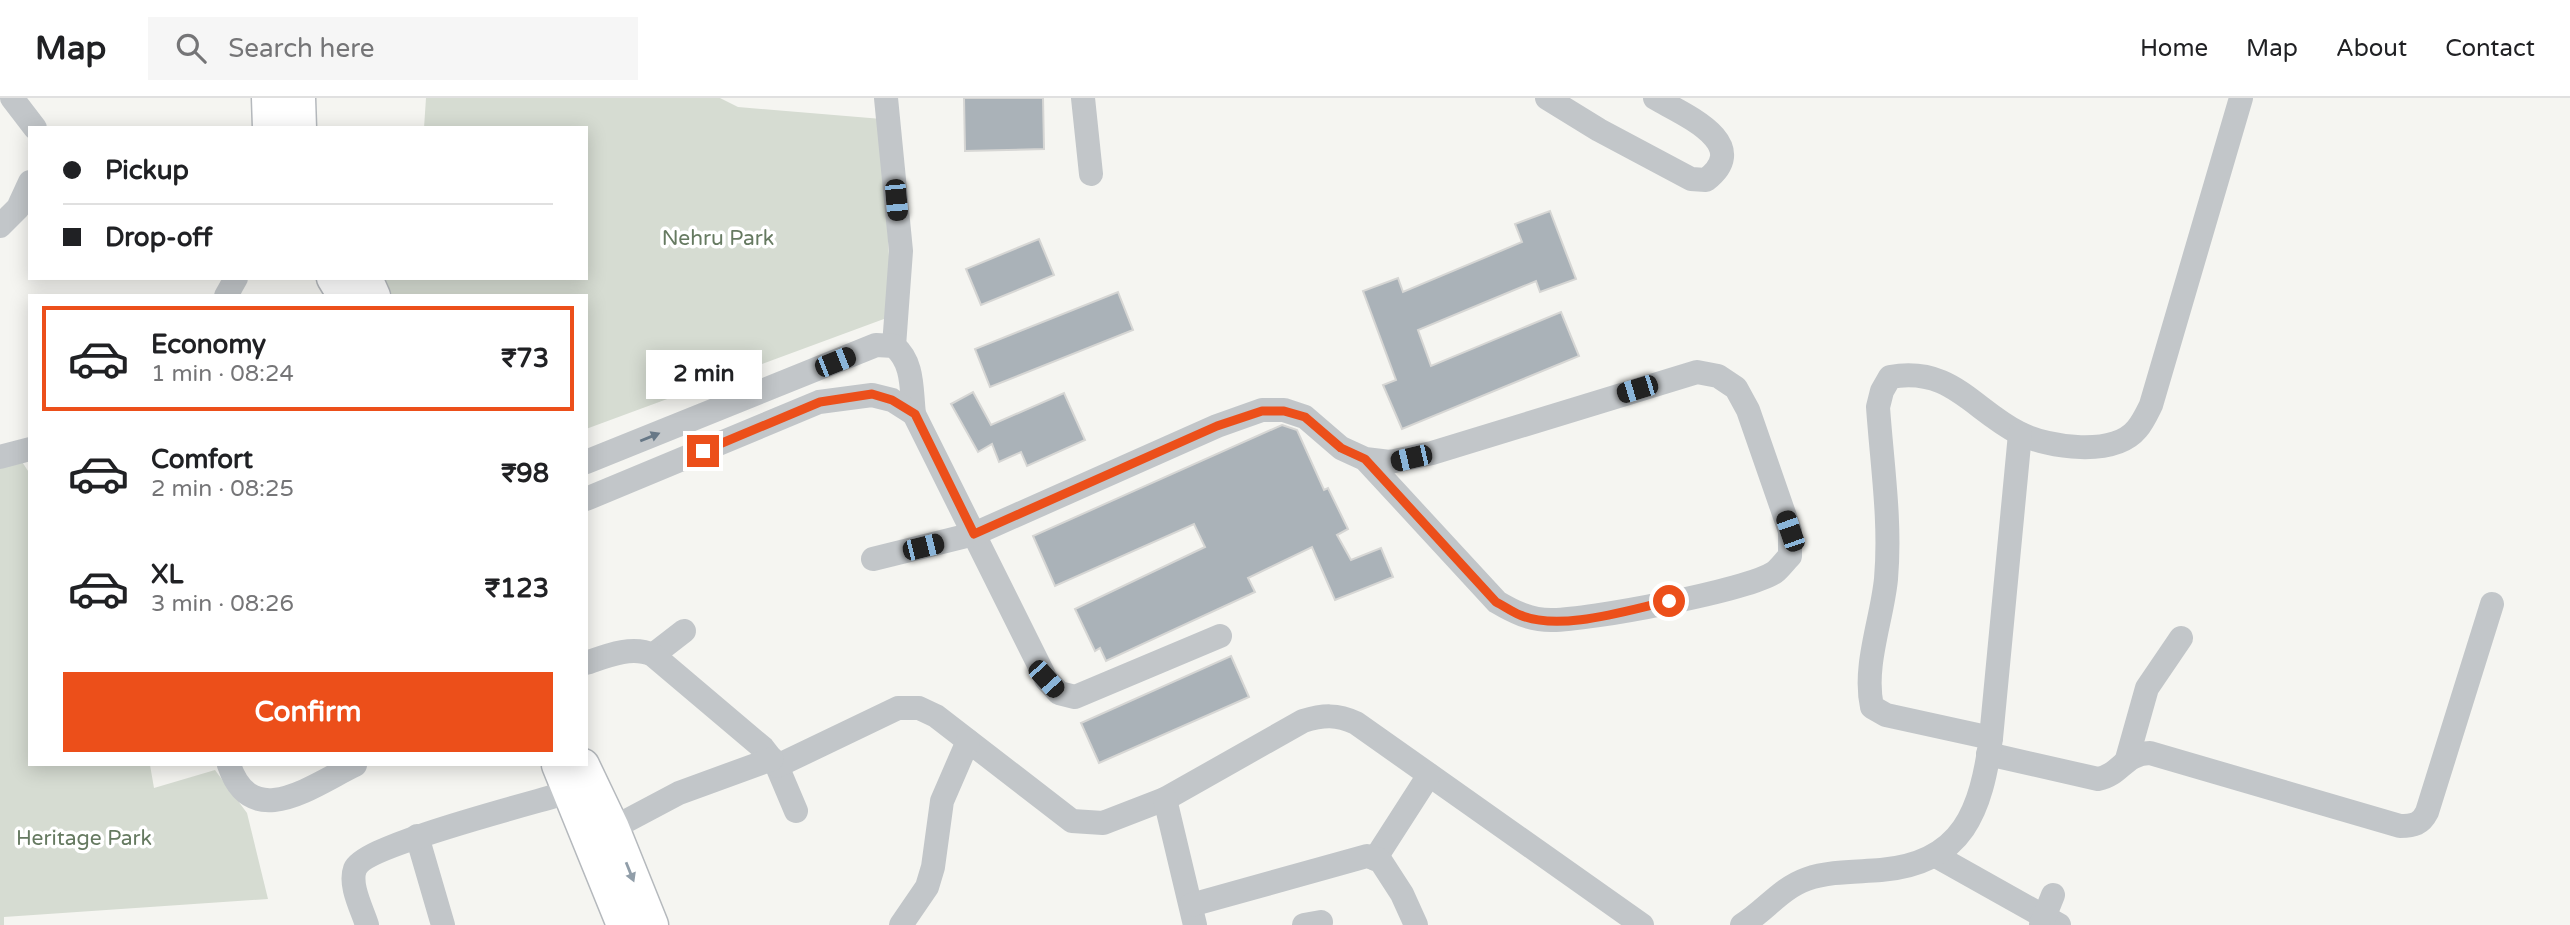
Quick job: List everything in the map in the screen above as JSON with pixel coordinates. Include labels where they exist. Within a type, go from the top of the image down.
[{"type":"main road","points":[[268,98],[269,126]]},
{"type":"main road","points":[[299,98],[300,126]]},
{"type":"main road","points":[[570,774],[613,828],[652,925]]},
{"type":"main road","points":[[570,774],[623,925]]},
{"type":"street","points":[[12,98],[34,126]]},
{"type":"street","points":[[887,98],[901,251],[894,346]]},
{"type":"street","points":[[1083,98],[1091,174]]},
{"type":"street","points":[[1547,98],[1599,130],[1691,179],[1706,180],[1717,172],[1722,154],[1719,141],[1710,131],[1655,98]]},
{"type":"street","points":[[2241,98],[2151,405],[2137,430],[2117,443],[2091,448],[2065,446],[2020,434],[1953,387],[1922,375],[1890,377],[1882,391],[1878,407],[1887,547],[1882,608],[1870,675],[1872,707],[1886,715],[2098,779],[2109,776],[2135,754],[2150,753],[2400,826],[2422,822],[2493,604]]},
{"type":"street","points":[[0,226],[18,208],[28,186]]},
{"type":"street","points":[[588,461],[876,345],[894,346],[904,355],[910,373],[915,414],[1046,679],[1059,694],[1075,696],[1220,636]]},
{"type":"street","points":[[873,559],[974,534],[1217,426],[1262,411],[1284,411],[1305,417],[1341,448],[1365,459],[1391,462],[1432,453],[1697,372],[1718,376],[1736,388],[1748,410],[1790,531],[1790,556],[1774,572],[1736,586],[1589,618],[1550,621],[1522,616],[1496,602],[1365,459]]},
{"type":"street","points":[[588,498],[820,402],[872,394],[892,400],[915,414]]},
{"type":"street","points":[[1742,925],[1785,890],[1806,879],[1913,865],[1936,856],[1956,839],[1973,815],[1984,786],[1989,746],[2020,434]]},
{"type":"street","points":[[0,457],[28,450]]},
{"type":"street","points":[[653,655],[684,631]]},
{"type":"street","points":[[2127,759],[2147,688],[2181,638]]},
{"type":"street","points":[[588,662],[643,650],[653,655],[745,732],[775,763],[796,811]]},
{"type":"street","points":[[613,828],[679,793],[775,763],[898,708],[919,708],[936,716],[1072,821],[1102,822],[1165,799],[1303,721],[1320,716],[1340,716],[1356,723],[1631,922]]},
{"type":"street","points":[[901,925],[927,887],[933,867],[942,801],[968,741]]},
{"type":"street","points":[[229,766],[234,778],[250,798],[266,802],[294,796],[353,766]]},
{"type":"street","points":[[367,925],[352,879],[356,865],[368,856],[570,774]]},
{"type":"street","points":[[1375,859],[1429,775]]},
{"type":"street","points":[[1165,799],[1193,915],[1354,858],[1380,860],[1391,875],[1416,925]]},
{"type":"street","points":[[417,836],[443,925]]},
{"type":"street","points":[[1936,856],[2048,923],[2053,895]]},
{"type":"green space","name":"Nehru Park","points":[[426,98],[720,98],[738,107],[882,119],[892,316],[588,428],[588,294],[378,294],[372,280],[588,280],[588,126],[424,126]]},
{"type":"green space","name":"Heritage Park","points":[[15,451],[28,471],[28,766],[150,766],[154,788],[215,770],[247,813],[268,899],[4,917],[4,925],[0,925],[0,457]]},
{"type":"building","points":[[964,98],[1043,98],[1044,149],[965,151]]},
{"type":"building","points":[[1550,211],[1576,279],[1540,292],[1536,281],[1418,330],[1431,366],[1561,312],[1579,356],[1402,429],[1383,385],[1396,380],[1363,291],[1398,278],[1403,292],[1522,242],[1515,224]]},
{"type":"building","points":[[1039,239],[1054,275],[981,305],[966,269]]},
{"type":"building","points":[[1118,292],[1133,330],[990,387],[975,349]]},
{"type":"building","points":[[973,392],[991,425],[1064,393],[1085,440],[1027,466],[1021,452],[999,462],[992,444],[978,452],[951,404]]},
{"type":"building","points":[[1282,425],[1297,430],[1324,490],[1328,488],[1348,529],[1337,535],[1351,560],[1381,548],[1393,577],[1335,600],[1312,547],[1248,578],[1255,592],[1106,661],[1100,648],[1095,651],[1075,609],[1205,547],[1194,524],[1055,586],[1033,536]]},
{"type":"building","points":[[1231,656],[1249,697],[1099,763],[1081,723]]},
{"type":"route","points":[[703,451],[820,402],[872,394],[892,400],[915,414],[974,534],[1217,426],[1262,411],[1284,411],[1305,417],[1341,448],[1365,459],[1496,602],[1522,616],[1550,621],[1589,618],[1669,601]]}]
